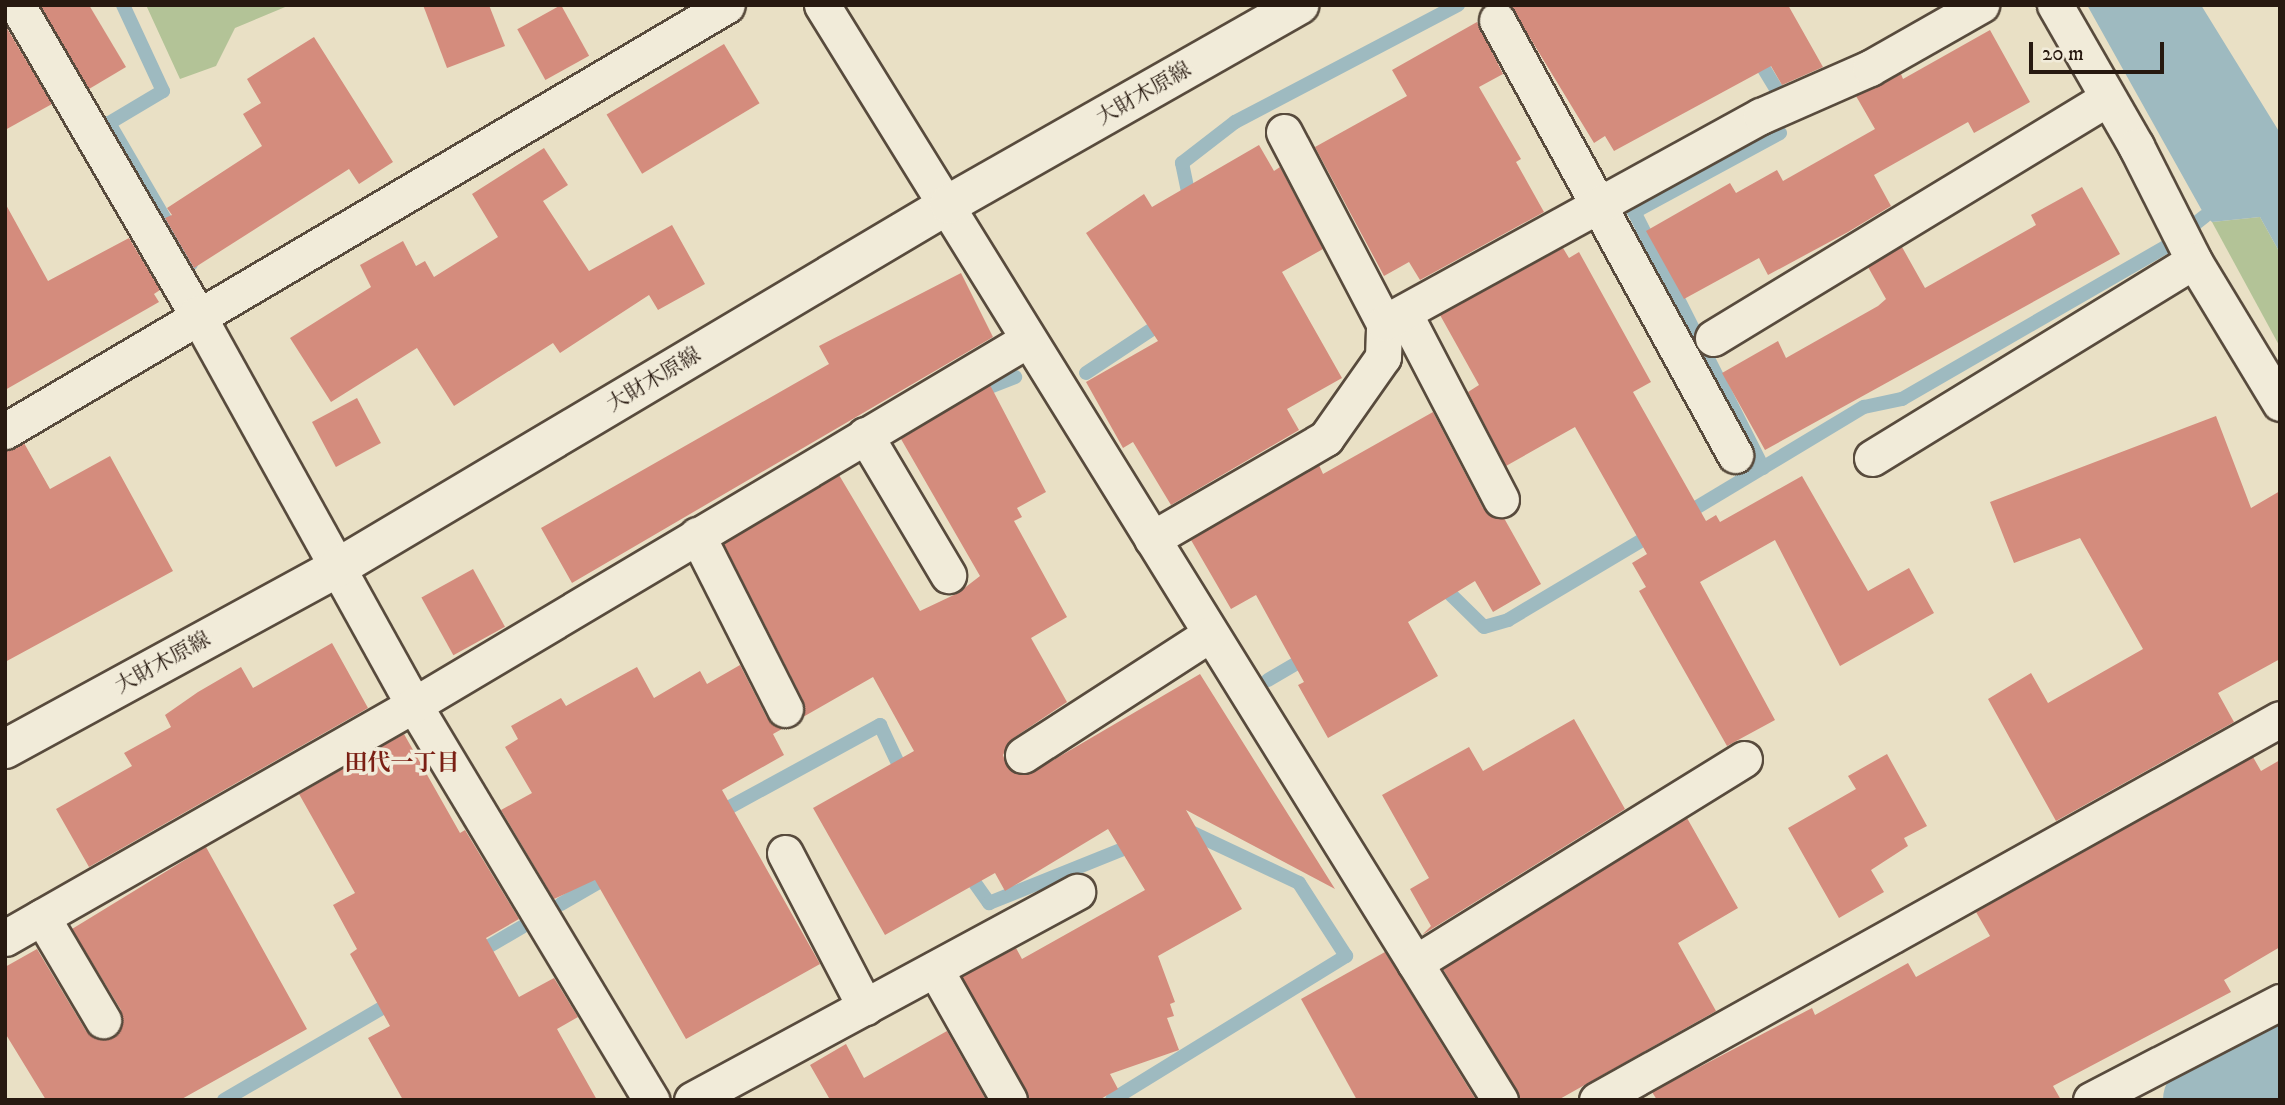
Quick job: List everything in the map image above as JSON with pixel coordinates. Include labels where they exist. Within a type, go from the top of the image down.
[{"type":"street","points":[[17,5],[197,314],[414,705],[651,1100]]},
{"type":"street","points":[[5,431],[197,314],[727,5]]},
{"type":"street","points":[[822,5],[949,204],[1027,340],[1500,1100]]},
{"type":"street","name":"大財木原線","points":[[5,749],[337,568],[949,204],[1300,5]]},
{"type":"street","points":[[1152,539],[1326,438],[1383,357],[1394,318],[1761,117],[1870,68],[1981,5]]},
{"type":"street","points":[[2054,5],[2184,241],[2280,403]]},
{"type":"street","points":[[1497,20],[1735,455]]},
{"type":"street","points":[[1713,338],[2107,98]]},
{"type":"street","points":[[1284,132],[1501,499]]},
{"type":"street","points":[[1872,458],[2184,241]]},
{"type":"street","points":[[5,938],[414,705],[1027,340]]},
{"type":"street","points":[[865,435],[948,575]]},
{"type":"street","points":[[697,535],[785,709]]},
{"type":"street","points":[[1023,755],[1210,634]]},
{"type":"street","points":[[1597,1100],[2280,719]]},
{"type":"street","points":[[1415,963],[1744,759]]},
{"type":"street","points":[[785,853],[864,1007]]},
{"type":"street","points":[[692,1100],[1077,892]]},
{"type":"street","points":[[42,917],[103,1020]]},
{"type":"street","points":[[934,969],[1009,1100]]},
{"type":"street","points":[[2091,1100],[2280,1002]]},
{"type":"green space","points":[[146,5],[290,5],[235,28],[216,66],[180,79]]},
{"type":"green space","points":[[2260,217],[2280,253],[2280,347],[2212,222]]},
{"type":"water","points":[[2087,5],[2201,5],[2280,133],[2280,253],[2260,217],[2212,222],[2205,216]]},
{"type":"building","points":[[40,5],[89,5],[126,67],[89,89]]},
{"type":"building","points":[[423,5],[489,5],[505,46],[447,68]]},
{"type":"building","points":[[561,5],[589,56],[545,80],[517,29]]},
{"type":"building","points":[[1510,5],[1788,5],[1823,67],[1782,85],[1771,66],[1614,151],[1605,136],[1594,143]]},
{"type":"building","points":[[1477,22],[1503,74],[1479,87],[1521,159],[1516,162],[1544,212],[1420,280],[1409,262],[1384,276],[1315,147],[1407,96],[1392,70]]},
{"type":"building","points":[[5,25],[52,104],[5,130]]},
{"type":"building","points":[[1990,30],[2030,102],[1974,133],[1968,122],[1874,175],[1891,206],[1848,232],[1768,275],[1759,258],[1684,299],[1646,231],[1730,183],[1736,193],[1777,170],[1783,181],[1875,129],[1856,96],[1901,74],[1903,79]]},
{"type":"building","points":[[314,37],[393,162],[359,184],[349,169],[194,268],[165,218],[172,215],[167,208],[262,146],[243,114],[261,103],[247,79]]},
{"type":"building","points":[[724,44],[760,103],[642,174],[607,115]]},
{"type":"building","points":[[1259,145],[1274,171],[1280,167],[1323,249],[1282,272],[1342,378],[1287,409],[1299,430],[1171,505],[1133,442],[1123,448],[1086,382],[1158,341],[1086,233],[1144,194],[1152,207]]},
{"type":"building","points":[[544,148],[568,185],[543,201],[589,271],[672,225],[705,284],[658,310],[649,295],[560,353],[553,343],[454,406],[417,348],[331,402],[290,338],[371,287],[360,265],[403,241],[416,266],[425,261],[434,277],[498,237],[472,194]]},
{"type":"building","points":[[2082,187],[2120,254],[1765,450],[1722,373],[1778,341],[1786,358],[1878,306],[1886,299],[1868,267],[1902,247],[1925,288],[2036,225],[2031,215]]},
{"type":"building","points":[[5,203],[48,281],[129,238],[160,290],[154,294],[159,302],[5,390]]},
{"type":"building","points":[[1563,248],[1569,258],[1579,252],[1651,382],[1633,392],[1706,521],[1716,515],[1720,522],[1802,476],[1868,591],[1909,568],[1934,613],[1840,666],[1775,540],[1700,582],[1775,720],[1727,746],[1639,591],[1646,587],[1632,563],[1647,554],[1575,427],[1506,466],[1468,392],[1479,385],[1440,315]]},
{"type":"building","points":[[961,273],[993,337],[572,583],[541,528],[829,364],[819,346]]},
{"type":"building","points":[[990,385],[1046,492],[1017,508],[1022,517],[1014,521],[1067,617],[1031,638],[1067,702],[1012,739],[1003,755],[1007,766],[1014,773],[1033,772],[1200,674],[1335,889],[1186,810],[1242,909],[1158,956],[1175,1002],[1170,1004],[1174,1016],[1167,1018],[1179,1050],[1110,1074],[1118,1089],[1099,1100],[1029,1100],[962,977],[1016,948],[1022,959],[1145,890],[1108,829],[1005,891],[995,873],[885,935],[813,808],[914,751],[873,677],[803,717],[803,700],[724,544],[839,475],[920,611],[958,593],[980,576],[901,439]]},
{"type":"building","points":[[357,398],[381,443],[336,467],[312,422]]},
{"type":"building","points":[[1433,412],[1483,508],[1504,518],[1541,584],[1493,612],[1475,581],[1408,622],[1438,676],[1328,738],[1298,685],[1304,682],[1256,595],[1231,609],[1191,540],[1319,465],[1323,474]]},
{"type":"building","points":[[2216,416],[2251,508],[2280,491],[2280,659],[2218,693],[2234,722],[2056,821],[1988,699],[2031,673],[2048,703],[2143,649],[2080,538],[2014,563],[1990,502]]},
{"type":"building","points":[[24,443],[50,489],[110,456],[173,571],[5,662],[5,451]]},
{"type":"building","points":[[473,569],[505,627],[453,655],[421,598]]},
{"type":"building","points":[[332,643],[368,708],[89,867],[56,809],[132,766],[124,753],[171,727],[165,715],[198,692],[241,667],[253,688]]},
{"type":"building","points":[[740,665],[767,718],[782,729],[773,734],[784,755],[722,790],[820,964],[686,1039],[595,880],[554,899],[501,810],[532,793],[505,747],[518,739],[511,726],[561,698],[566,706],[637,667],[654,698],[700,671],[707,684]]},
{"type":"building","points":[[1574,719],[1625,809],[1422,935],[1431,926],[1410,889],[1429,878],[1382,795],[1469,747],[1483,771]]},
{"type":"building","points":[[404,734],[460,833],[465,830],[519,919],[486,938],[519,997],[554,978],[578,1017],[557,1029],[597,1100],[403,1100],[368,1038],[390,1026],[350,954],[357,949],[333,905],[355,893],[299,794]]},
{"type":"building","points":[[1887,754],[1927,826],[1904,838],[1908,846],[1871,870],[1884,892],[1839,918],[1788,828],[1856,789],[1848,776]]},
{"type":"building","points":[[2253,757],[2261,771],[2280,760],[2280,947],[2224,980],[2231,992],[2053,1086],[2061,1100],[1657,1100],[1652,1092],[1812,1008],[1815,1015],[1908,963],[1916,977],[1990,936],[1976,912]]},
{"type":"building","points":[[1687,818],[1738,908],[1678,943],[1716,1011],[1558,1100],[1520,1100],[1443,969]]},
{"type":"building","points":[[206,847],[307,1029],[180,1100],[46,1100],[5,1033],[5,967],[37,949],[86,1031],[103,1040],[114,1037],[121,1029],[121,1010],[72,929]]},
{"type":"building","points":[[1385,952],[1476,1100],[1357,1100],[1301,999]]},
{"type":"building","points":[[947,1031],[986,1100],[825,1100],[829,1098],[810,1065],[846,1044],[864,1078]]},
{"type":"waterway","points":[[123,5],[163,91],[109,123],[191,264]]},
{"type":"waterway","points":[[1191,206],[1182,163],[1235,122],[1458,5]]},
{"type":"waterway","points":[[1755,54],[1778,92]]},
{"type":"waterway","points":[[1763,468],[1634,212],[1780,133]]},
{"type":"waterway","points":[[1684,515],[1864,407],[1902,399],[2167,246],[2205,216]]},
{"type":"waterway","points":[[1086,373],[1166,320]]},
{"type":"waterway","points":[[964,397],[1015,377]]},
{"type":"waterway","points":[[1438,582],[1484,627],[1508,620],[1654,533]]},
{"type":"waterway","points":[[1268,680],[1309,656]]},
{"type":"waterway","points":[[717,814],[880,725],[904,776]]},
{"type":"waterway","points":[[1112,1100],[1346,956],[1299,883],[1184,829]]},
{"type":"waterway","points":[[965,869],[989,903],[1136,844]]},
{"type":"waterway","points":[[561,904],[611,875]]},
{"type":"waterway","points":[[474,955],[522,927]]},
{"type":"waterway","points":[[224,1100],[396,1000]]},
{"type":"waterway","points":[[2203,1100],[2280,1059]]},
{"type":"district","name":"田代一丁目","points":[[402,764]]}]
